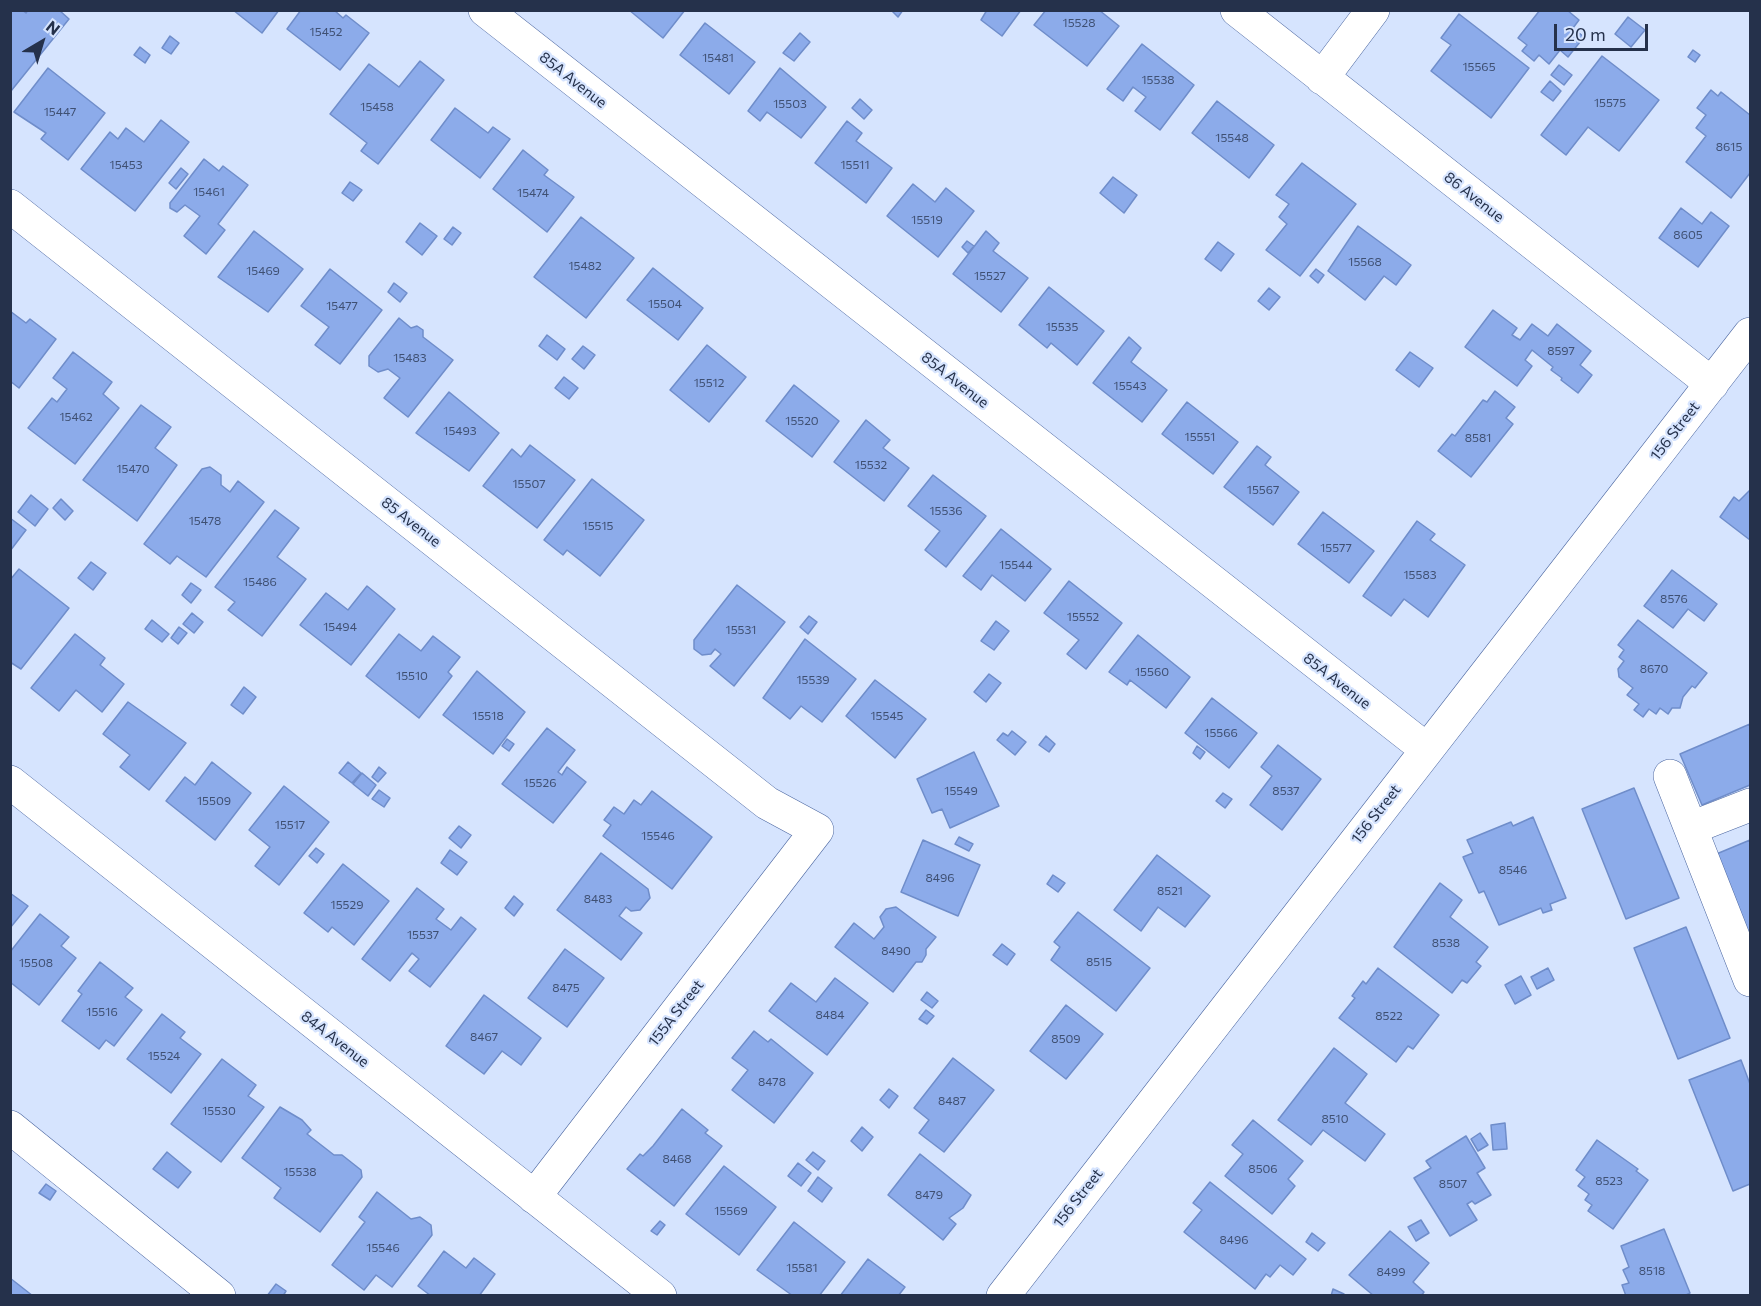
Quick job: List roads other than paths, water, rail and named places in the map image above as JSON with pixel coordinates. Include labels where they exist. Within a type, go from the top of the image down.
[{"type":"street","name":"85A Avenue","points":[[485,10],[1426,749]]},
{"type":"street","name":"86 Avenue","points":[[1237,10],[1712,384]]},
{"type":"street","points":[[1322,78],[1373,10]]},
{"type":"street","name":"85 Avenue","points":[[10,206],[767,803],[817,830]]},
{"type":"street","name":"156 Street","points":[[1003,1296],[1750,334]]},
{"type":"street","points":[[1671,776],[1750,980]]},
{"type":"street","name":"84A Avenue","points":[[10,782],[660,1296]]},
{"type":"street","points":[[1691,828],[1750,805]]},
{"type":"street","name":"155A Street","points":[[534,1197],[817,830]]},
{"type":"street","points":[[10,1127],[219,1296]]}]
